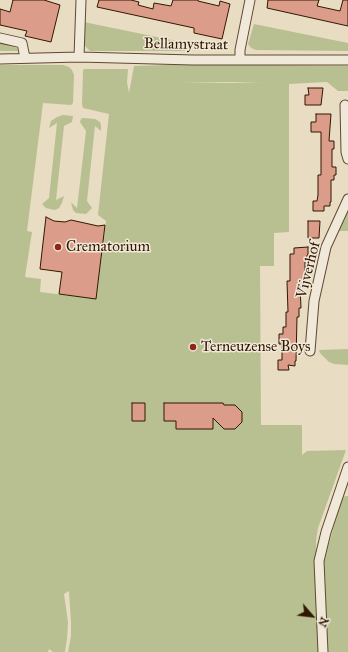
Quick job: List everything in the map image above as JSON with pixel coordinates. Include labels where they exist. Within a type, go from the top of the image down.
[{"type":"street","points":[[78,58],[81,0]]},
{"type":"street","points":[[240,60],[240,50],[250,0]]},
{"type":"street","points":[[0,38],[22,43],[25,58]]},
{"type":"street","name":"Bellamystraat","points":[[0,59],[78,58],[348,60]]},
{"type":"street","points":[[345,105],[346,152],[348,159]]},
{"type":"street","name":"Vijverhof","points":[[310,351],[314,302],[326,248],[348,199]]},
{"type":"street","points":[[323,652],[319,561],[326,532],[344,489],[348,467]]},
{"type":"green space","points":[[84,22],[186,43],[187,51],[90,51],[85,46],[83,39]]},
{"type":"green space","points":[[254,24],[348,43],[348,51],[256,50],[251,48],[248,44]]},
{"type":"green space","points":[[0,43],[17,48],[18,51],[0,51]]},
{"type":"green space","name":"Terneuzense Boys","points":[[199,64],[348,66],[348,91],[338,91],[327,82],[289,84],[289,232],[274,233],[274,266],[260,266],[261,425],[302,425],[302,455],[307,451],[346,450],[318,528],[316,541],[318,652],[68,652],[71,636],[69,591],[64,594],[68,622],[65,652],[53,652],[49,649],[48,652],[0,652],[0,65],[63,65],[72,70],[74,75],[73,103],[71,105],[43,103],[27,231],[32,232],[25,277],[41,279],[40,292],[96,299],[106,221],[98,215],[109,114],[83,108],[83,71],[84,69],[128,69],[127,82],[129,93],[134,66]],"holes":[[[229,82],[261,83],[182,83]]]},
{"type":"green space","points":[[63,115],[73,116],[72,122],[64,126],[56,200],[64,196],[59,208],[55,210],[46,208],[42,204],[49,198],[57,123],[49,128],[51,121]]},
{"type":"green space","points":[[83,118],[95,119],[100,122],[101,125],[101,131],[95,126],[87,201],[92,208],[86,214],[76,213],[73,210],[71,202],[77,208],[86,131],[80,122]]},
{"type":"green space","points":[[348,211],[348,231],[339,231]]},
{"type":"green space","points":[[348,349],[348,365],[329,362],[319,350]]},
{"type":"green space","points":[[345,496],[348,496],[348,652],[327,652],[324,561],[342,499]]},
{"type":"building","points":[[13,0],[44,0],[60,5],[51,42],[25,36],[27,31],[0,25],[0,9],[10,12]]},
{"type":"building","points":[[99,0],[131,0],[139,2],[138,5],[153,9],[154,3],[171,6],[173,0],[198,0],[219,6],[220,1],[230,4],[222,39],[194,33],[194,28],[97,7]]},
{"type":"building","points":[[268,0],[319,0],[317,6],[340,11],[343,0],[348,0],[348,26],[267,8]]},
{"type":"building","points":[[308,88],[323,88],[321,105],[305,105],[305,95],[309,95]]},
{"type":"building","points":[[316,114],[331,114],[329,141],[334,141],[334,149],[332,149],[332,167],[336,167],[336,175],[334,175],[334,180],[331,180],[330,206],[324,206],[324,211],[313,211],[313,201],[317,201],[318,195],[318,175],[321,175],[321,132],[311,132],[311,122],[316,122]]},
{"type":"building","points":[[46,217],[54,221],[65,222],[71,220],[98,226],[105,225],[96,299],[59,294],[62,272],[40,269]]},
{"type":"building","points":[[308,221],[320,221],[319,238],[308,238]]},
{"type":"building","points":[[308,247],[307,259],[305,259],[305,281],[303,281],[303,286],[300,286],[301,308],[299,308],[299,317],[297,317],[295,366],[288,365],[289,370],[278,370],[278,360],[282,360],[282,344],[279,344],[279,334],[283,334],[283,327],[286,327],[286,312],[288,312],[287,281],[290,281],[290,254],[294,254],[294,248]]},
{"type":"building","points":[[132,403],[145,403],[145,421],[132,421]]},
{"type":"building","points":[[164,403],[223,403],[224,405],[235,405],[242,412],[242,422],[235,429],[224,429],[213,418],[213,429],[176,429],[176,421],[164,421]]},
{"type":"place","name":"Crematorium","points":[[58,247]]},
{"type":"place","name":"Terneuzense Boys","points":[[193,347]]}]
